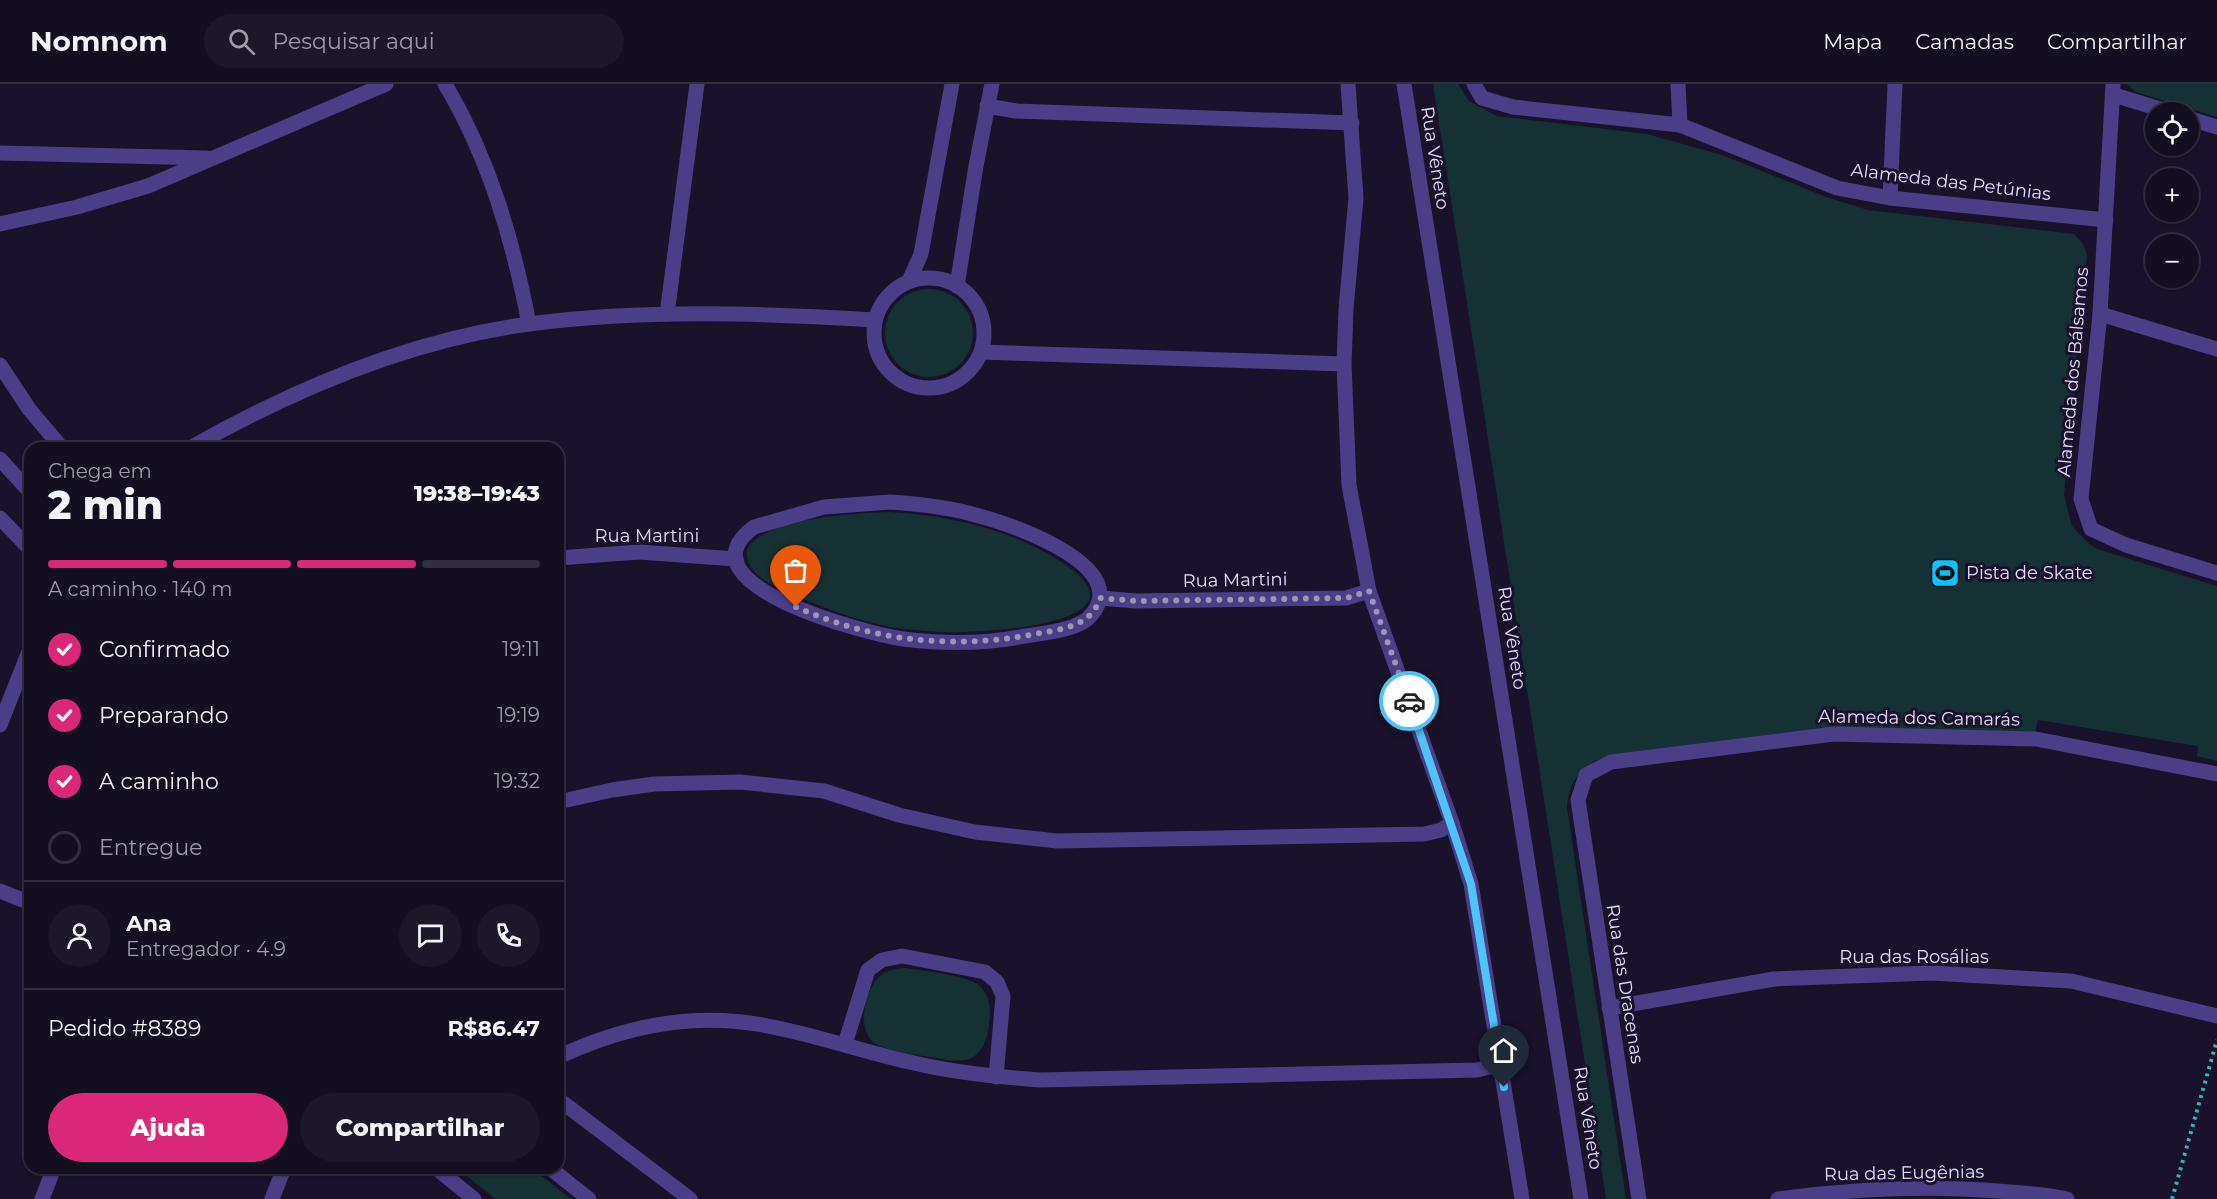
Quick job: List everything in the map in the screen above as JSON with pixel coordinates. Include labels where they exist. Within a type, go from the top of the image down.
[{"type":"street","points":[[0,224],[114,197],[213,158],[386,84]]},
{"type":"street","points":[[445,84],[468,128],[497,196],[510,238],[530,324]]},
{"type":"street","points":[[667,314],[697,84]]},
{"type":"street","points":[[909,281],[921,254],[952,84]]},
{"type":"street","points":[[957,286],[992,84]]},
{"type":"street","points":[[1348,84],[1356,198],[1344,364],[1349,485],[1369,591],[1452,823],[1471,884],[1522,1199]]},
{"type":"street","name":"Rua Vêneto","points":[[1404,84],[1581,1199]]},
{"type":"street","name":"Alameda das Petúnias","points":[[1474,84],[1482,98],[1513,107],[1680,125],[1837,188],[1890,198],[2106,220]]},
{"type":"street","points":[[1678,84],[1680,125]]},
{"type":"street","points":[[1890,198],[1895,84]]},
{"type":"street","points":[[2113,90],[2145,102]]},
{"type":"street","name":"Alameda dos Bálsamos","points":[[2113,90],[2100,314],[2081,499],[2091,529],[2126,545],[2217,573]]},
{"type":"street","points":[[987,106],[1016,111],[1352,123]]},
{"type":"street","points":[[2199,121],[2217,127]]},
{"type":"street","points":[[0,153],[213,158]]},
{"type":"street","points":[[927,278],[957,286],[978,308],[984,330],[981,352],[963,376],[950,384],[935,388],[917,388],[900,381],[886,370],[877,355],[873,338],[874,320],[882,303],[893,290],[909,281],[927,278]]},
{"type":"street","points":[[201,442],[264,408],[348,372],[438,344],[530,324],[667,314],[874,320]]},
{"type":"street","points":[[2100,314],[2217,349]]},
{"type":"street","points":[[981,352],[1344,364]]},
{"type":"street","points":[[0,365],[29,408],[57,442]]},
{"type":"street","points":[[0,459],[24,485]]},
{"type":"street","points":[[857,503],[923,504],[980,516],[1035,536],[1092,572],[1100,589],[1100,598],[1087,620],[1050,632],[991,641],[922,641],[871,633],[811,613],[746,579],[739,570],[736,559],[737,548],[746,532],[792,514],[857,503]]},
{"type":"street","points":[[0,518],[24,543]]},
{"type":"street","name":"Rua Martini","points":[[564,558],[639,552],[736,559]]},
{"type":"street","name":"Rua Martini","points":[[1100,598],[1136,601],[1346,598],[1369,591]]},
{"type":"street","points":[[0,725],[24,664]]},
{"type":"street","name":"Alameda dos Camarás","points":[[1586,776],[1611,762],[1834,734],[2036,739],[2217,774]]},
{"type":"street","name":"Rua das Dracenas","points":[[1586,776],[1578,800],[1638,1199]]},
{"type":"street","points":[[564,801],[654,784],[750,783],[824,791],[899,815],[975,832],[1026,838],[1098,842],[1424,834],[1441,830],[1452,823]]},
{"type":"street","points":[[0,891],[24,901]]},
{"type":"street","points":[[844,1044],[868,970],[882,960],[902,956],[985,972],[997,982],[1003,996],[996,1077]]},
{"type":"street","name":"Rua das Rosálias","points":[[1609,1008],[1774,979],[1932,973],[2071,981],[2217,1016]]},
{"type":"street","points":[[564,1054],[600,1039],[639,1028],[699,1020],[760,1024],[914,1063],[996,1077],[1085,1080],[1477,1070],[1501,1064]]},
{"type":"street","points":[[564,1104],[690,1199]]},
{"type":"street","points":[[42,1199],[52,1174]]},
{"type":"street","points":[[272,1199],[282,1174]]},
{"type":"street","points":[[443,1174],[474,1199]]},
{"type":"street","points":[[558,1174],[589,1199]]},
{"type":"street","name":"Rua das Eugênias","points":[[1778,1199],[1843,1190],[1955,1188],[2050,1195],[2067,1199]]},
{"type":"path","points":[[2172,1199],[2217,1040]]},
{"type":"green space","points":[[1433,84],[1458,84],[1469,101],[1497,116],[1647,134],[1722,155],[1826,197],[1868,210],[2074,234],[2083,244],[2087,255],[2064,495],[2072,526],[2097,549],[2217,586],[2217,761],[2197,756],[2198,746],[2038,720],[2035,732],[1838,729],[1613,755],[1594,761],[1580,772],[1571,788],[1567,808],[1626,1199],[1606,1199]]},
{"type":"green space","points":[[2127,84],[2217,84],[2217,117],[2199,111],[2199,102],[2168,102],[2136,92]]},
{"type":"green space","points":[[929,289],[946,293],[960,302],[969,316],[973,333],[969,350],[960,364],[946,373],[929,377],[912,373],[898,364],[889,350],[885,333],[889,316],[898,302],[912,293]]},
{"type":"green space","points":[[890,512],[958,521],[1023,541],[1063,563],[1085,583],[1090,598],[1080,610],[1060,619],[1034,625],[982,631],[934,632],[876,624],[819,606],[768,583],[750,566],[747,550],[756,539],[771,531],[812,519]]},
{"type":"green space","points":[[906,968],[963,978],[982,988],[989,1003],[990,1019],[984,1043],[976,1055],[970,1059],[953,1060],[917,1055],[879,1045],[868,1036],[864,1010],[873,985],[883,973]]},
{"type":"green space","points":[[464,1174],[539,1174],[571,1199],[496,1199]]},
{"type":"way so far","points":[[796,607],[871,633],[932,642],[962,642],[1021,637],[1050,632],[1079,623],[1087,620],[1093,614],[1100,598],[1136,601],[1346,598],[1369,591],[1409,701]]},
{"type":"place","name":"Pista de Skate","points":[[1945,573]]},
{"type":"route","points":[[1409,701],[1471,884],[1504,1087]]}]
